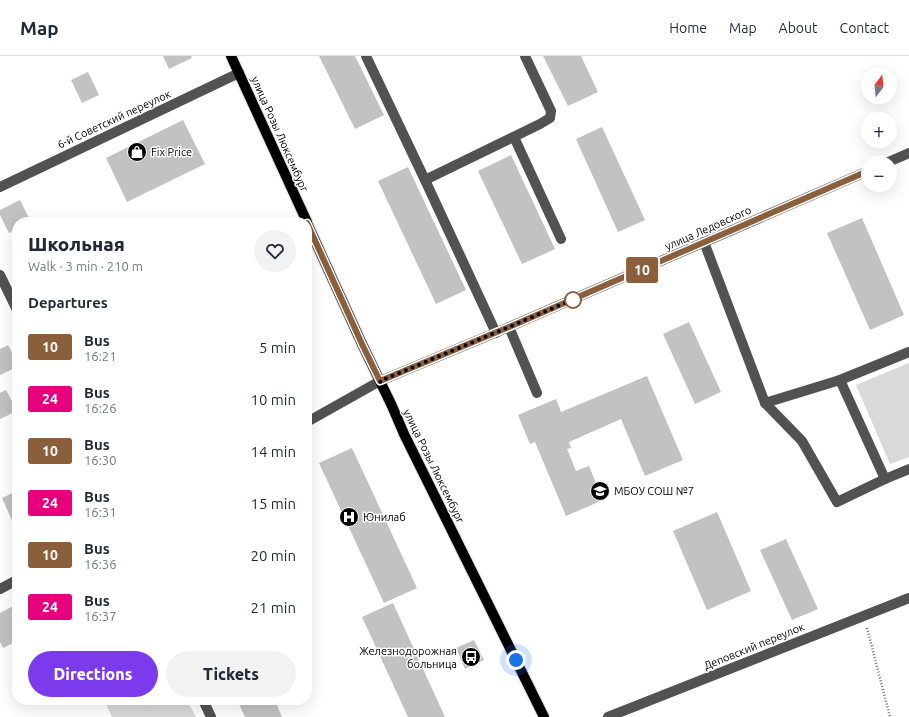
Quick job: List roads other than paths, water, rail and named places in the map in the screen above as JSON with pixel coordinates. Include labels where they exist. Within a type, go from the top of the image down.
[{"type":"main road","name":"улица Розы Люксембург","points":[[231,56],[305,217]]},
{"type":"main road","name":"улица Розы Люксембург","points":[[312,233],[404,434],[544,717]]},
{"type":"street","points":[[366,56],[496,333]]},
{"type":"street","points":[[425,180],[550,118],[551,111],[525,56]]},
{"type":"street","name":"6-й Советский переулок","points":[[0,187],[239,73]]},
{"type":"street","points":[[514,137],[560,239]]},
{"type":"street","points":[[897,158],[909,153]]},
{"type":"street","name":"улица Ледовского","points":[[312,419],[380,381],[496,333],[861,174]]},
{"type":"street","points":[[704,242],[765,403],[802,441],[837,502],[909,469]]},
{"type":"street","points":[[0,275],[12,300]]},
{"type":"street","points":[[509,327],[537,393]]},
{"type":"street","points":[[765,403],[840,380],[909,352]]},
{"type":"street","points":[[840,380],[885,479]]},
{"type":"street","points":[[0,589],[12,583]]},
{"type":"street","name":"Деповский переулок","points":[[608,717],[909,598]]},
{"type":"street","points":[[205,705],[211,717]]},
{"type":"place","name":"Fix Price","points":[[137,152]]},
{"type":"place","name":"МБОУ СОШ №7","points":[[600,491]]},
{"type":"place","name":"Юнилаб","points":[[349,517]]},
{"type":"place","name":"Железнодорожная больница","points":[[471,657]]}]
